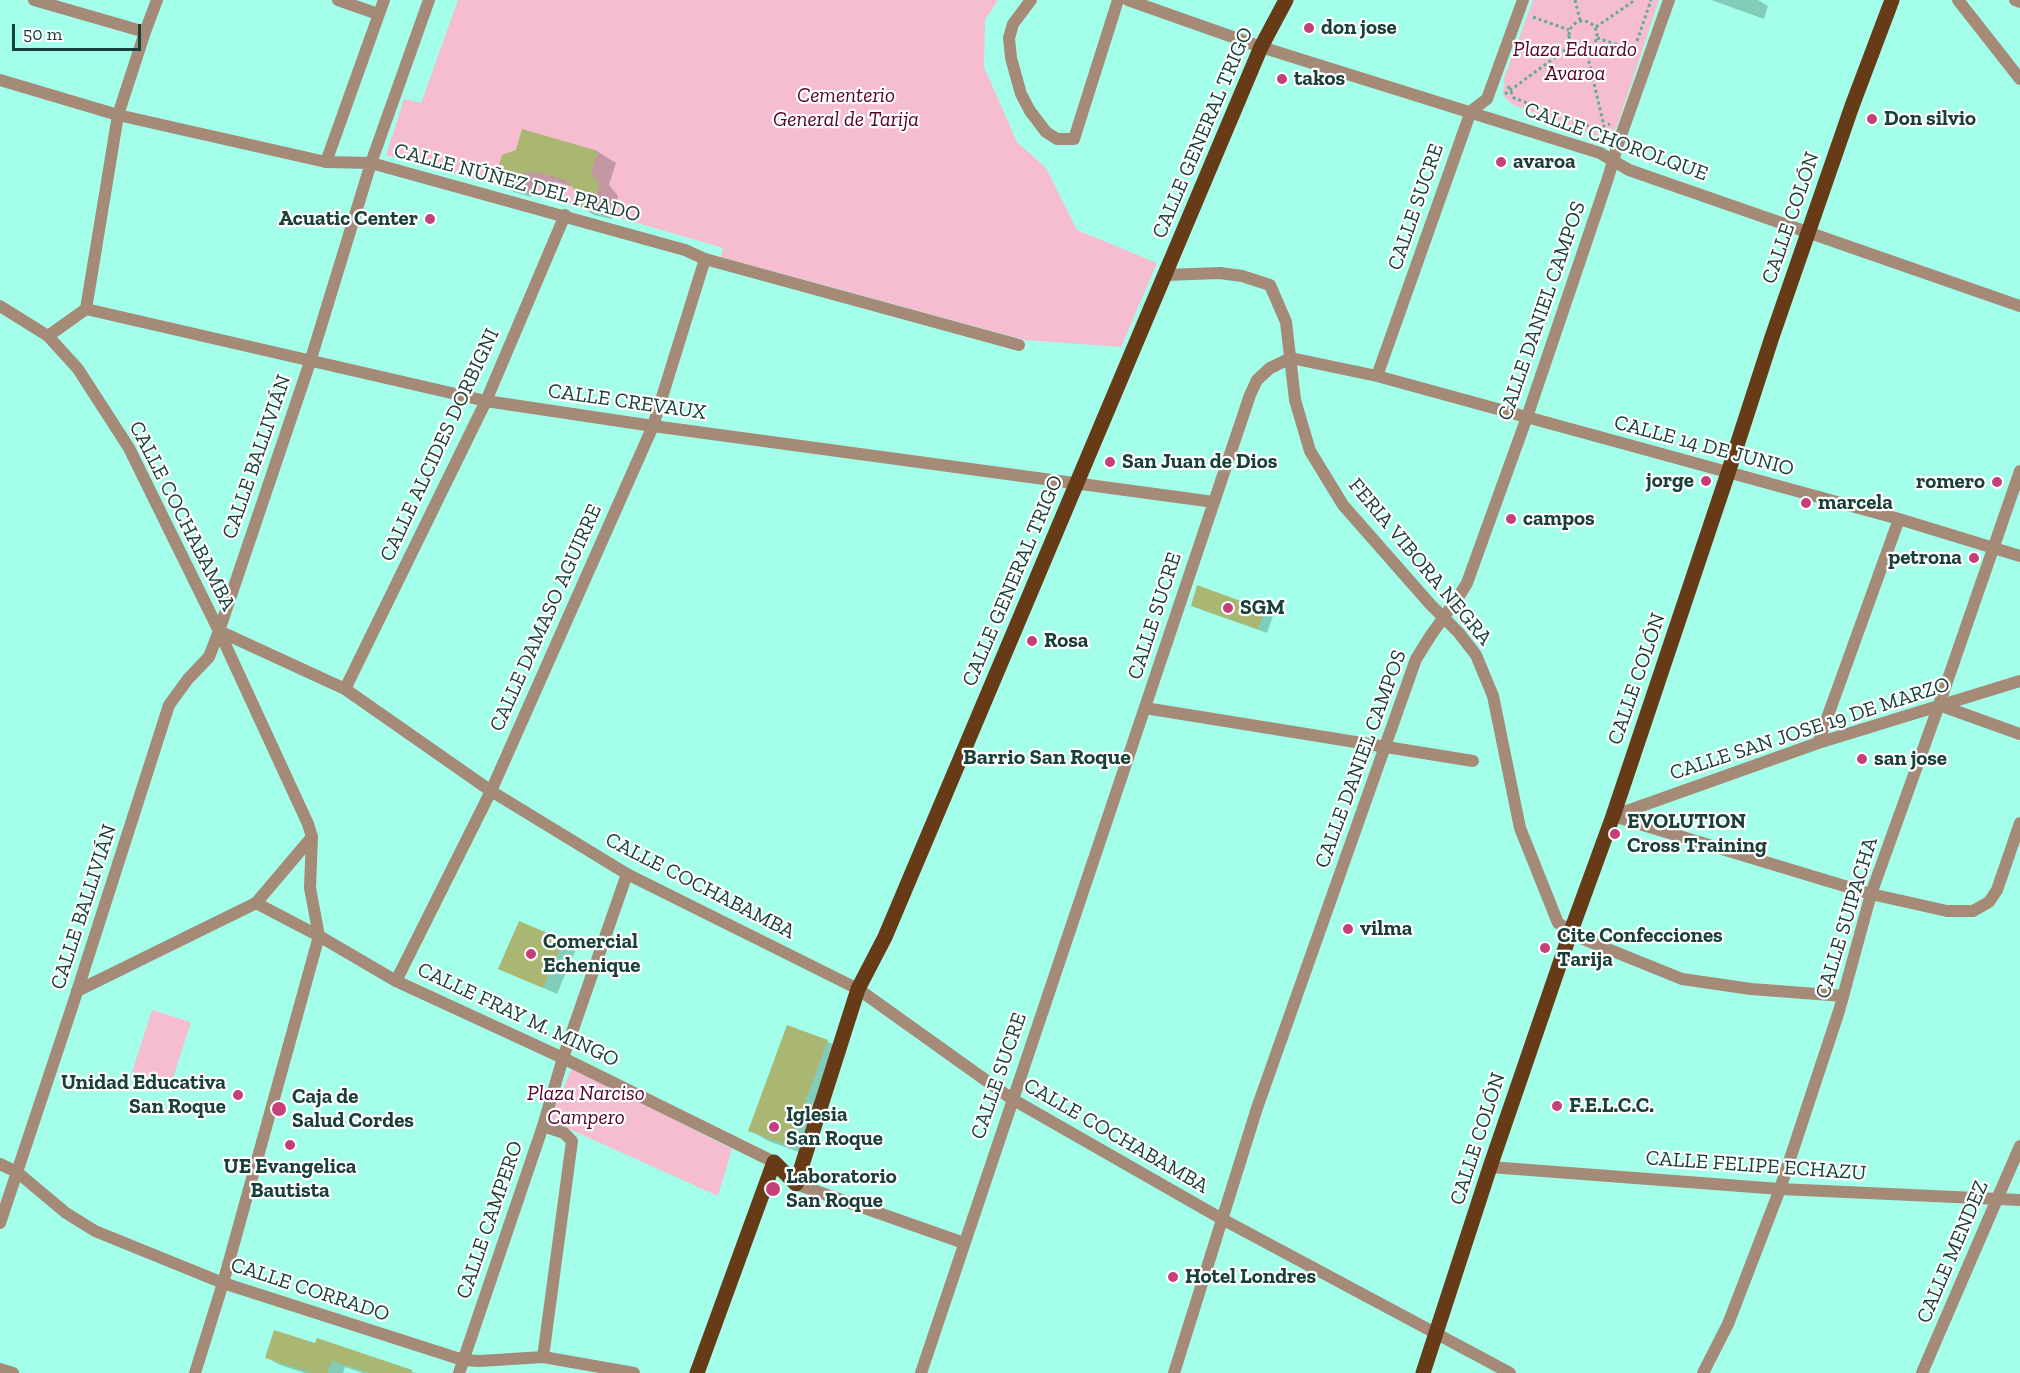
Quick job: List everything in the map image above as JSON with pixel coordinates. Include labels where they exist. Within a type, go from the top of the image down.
[{"type":"main road","name":"CALLE GENERAL TRIGO","points":[[796,1184],[858,989],[885,937],[1261,47],[1286,0]]},
{"type":"main road","name":"CALLE COLÓN","points":[[1423,1373],[1438,1333],[1490,1167],[1613,816],[1772,337],[1852,106],[1892,0]]},
{"type":"main road","name":"CALLE FRAY M. MINGO","points":[[774,1162],[796,1184]]},
{"type":"main road","points":[[698,1373],[774,1162]]},
{"type":"street","points":[[34,0],[145,32]]},
{"type":"street","points":[[48,336],[86,309],[118,115],[157,0]]},
{"type":"street","points":[[338,0],[378,15]]},
{"type":"street","points":[[326,162],[384,0]]},
{"type":"street","name":"CALLE BALLIVIÁN","points":[[0,1223],[78,992],[169,705],[188,679],[209,657],[219,632],[310,362],[371,163],[429,0]]},
{"type":"street","points":[[1031,0],[1013,24],[1009,38],[1011,58],[1030,111],[1046,132],[1057,139],[1074,139],[1118,0]]},
{"type":"street","name":"CALLE CHOROLQUE","points":[[1128,0],[1261,47],[1600,153],[1629,170],[2020,306]]},
{"type":"street","name":"CALLE SUCRE","points":[[1377,376],[1471,111],[1487,99],[1523,0]]},
{"type":"street","name":"CALLE DANIEL CAMPOS","points":[[1174,1373],[1257,1108],[1416,659],[1467,583],[1527,417],[1669,0]]},
{"type":"street","points":[[1958,0],[2020,79]]},
{"type":"street","points":[[2016,0],[2020,2]]},
{"type":"street","name":"CALLE NÚÑEZ DEL PRADO","points":[[0,80],[118,115],[326,162],[371,163],[565,215],[685,250],[705,259],[1019,345]]},
{"type":"street","name":"CALLE ALCIDES DORBIGNI","points":[[345,689],[486,401],[565,215]]},
{"type":"street","name":"CALLE DAMASO AGUIRRE","points":[[396,981],[491,791],[653,426],[705,259]]},
{"type":"street","name":"FERIA VIBORA NEGRA","points":[[1166,275],[1220,273],[1242,276],[1270,285],[1286,322],[1292,358],[1295,400],[1310,451],[1343,505],[1430,604],[1459,633],[1476,655],[1493,696],[1520,828],[1558,923],[1583,939],[1682,980],[1751,989],[1843,996]]},
{"type":"street","name":"CALLE COCHABAMBA","points":[[0,306],[48,336],[78,369],[129,448],[219,632],[345,689],[491,791],[627,874],[858,989],[1012,1099],[1222,1219],[1510,1373]]},
{"type":"street","name":"CALLE CREVAUX","points":[[86,309],[486,401],[653,426],[1214,502]]},
{"type":"street","points":[[1292,358],[1377,376]]},
{"type":"street","name":"CALLE SUCRE","points":[[921,1373],[1250,395],[1257,380],[1270,368],[1292,358]]},
{"type":"street","name":"CALLE 14 DE JUNIO","points":[[1377,376],[1899,519],[2020,556]]},
{"type":"street","name":"CALLE SUIPACHA","points":[[1703,1373],[1728,1324],[1780,1189],[1843,996],[1871,894],[2020,471]]},
{"type":"street","points":[[1818,743],[1899,519]]},
{"type":"street","points":[[195,1373],[223,1283],[319,936],[310,888],[312,837],[308,824],[219,632]]},
{"type":"street","name":"CALLE SAN JOSE 19 DE MARZO","points":[[1613,816],[1818,743],[2020,681]]},
{"type":"street","points":[[1939,705],[2020,734]]},
{"type":"street","points":[[1145,708],[1473,761]]},
{"type":"street","points":[[1613,816],[1871,894],[1947,911],[1973,911],[1989,902],[1997,890],[2020,823]]},
{"type":"street","points":[[78,992],[256,903],[312,837]]},
{"type":"street","name":"CALLE CAMPERO","points":[[459,1373],[543,1126],[563,1058],[627,874]]},
{"type":"street","name":"CALLE FRAY M. MINGO","points":[[256,903],[319,936],[396,981],[563,1058],[774,1162]]},
{"type":"street","points":[[543,1126],[564,1133],[572,1141],[543,1357]]},
{"type":"street","name":"CALLE MENDEZ","points":[[1922,1373],[2020,1146]]},
{"type":"street","name":"CALLE CORRADO","points":[[0,1164],[17,1172],[66,1213],[95,1231],[223,1283],[463,1360],[543,1357],[634,1373]]},
{"type":"street","name":"CALLE FELIPE ECHAZU","points":[[1490,1167],[1780,1189],[2020,1200]]},
{"type":"street","name":"CALLE FRAY M. MINGO","points":[[796,1184],[964,1243]]},
{"type":"street","points":[[0,1369],[13,1373]]},
{"type":"path","points":[[1575,0],[1580,20]]},
{"type":"path","points":[[1596,27],[1635,0]]},
{"type":"path","points":[[1631,61],[1651,0]]},
{"type":"path","points":[[1530,27],[1537,9]]},
{"type":"path","points":[[1533,17],[1569,30]]},
{"type":"path","points":[[1580,20],[1589,21],[1596,27],[1597,38],[1594,44],[1586,49],[1576,48],[1572,44],[1569,30],[1580,20]]},
{"type":"path","points":[[1597,38],[1634,50]]},
{"type":"path","points":[[1503,95],[1572,44]]},
{"type":"path","points":[[1586,49],[1606,135]]},
{"type":"path","points":[[1508,86],[1514,98],[1596,129],[1610,125],[1613,114]]},
{"type":"green space","name":"Cementerio General de Tarija","points":[[458,0],[998,0],[985,20],[984,67],[1017,142],[1046,168],[1077,230],[1157,263],[1121,347],[1025,340],[721,257],[723,248],[593,210],[386,155],[404,99],[421,103]]},
{"type":"green space","name":"Plaza Eduardo Avaroa","points":[[1533,0],[1659,0],[1619,120],[1616,128],[1610,133],[1596,136],[1516,106],[1503,95],[1504,78]]},
{"type":"green space","points":[[152,1010],[191,1022],[171,1084],[132,1072]]},
{"type":"green space","name":"Plaza Narciso Campero","points":[[572,1068],[732,1149],[718,1196],[549,1120]]},
{"type":"building","points":[[522,129],[598,151],[591,173],[600,184],[593,210],[574,205],[576,195],[566,180],[536,172],[524,173],[516,178],[512,188],[494,183],[502,155],[516,150]]},
{"type":"building","name":"SGM","points":[[1197,585],[1265,610],[1258,629],[1191,606]]},
{"type":"building","name":"Comercial Echenique","points":[[519,921],[564,940],[543,988],[498,969]]},
{"type":"building","points":[[787,1025],[828,1040],[789,1146],[748,1131]]},
{"type":"building","points":[[274,1330],[315,1343],[317,1338],[412,1370],[411,1373],[370,1373],[332,1361],[327,1373],[312,1373],[265,1358]]},
{"type":"place","name":"don jose","points":[[1309,28]]},
{"type":"place","name":"takos","points":[[1282,79]]},
{"type":"place","name":"Don silvio","points":[[1872,119]]},
{"type":"place","name":"avaroa","points":[[1501,162]]},
{"type":"place","name":"Acuatic Center","points":[[430,219]]},
{"type":"place","name":"San Juan de Dios","points":[[1110,462]]},
{"type":"place","name":"jorge","points":[[1706,481]]},
{"type":"place","name":"romero","points":[[1997,482]]},
{"type":"place","name":"marcela","points":[[1806,503]]},
{"type":"place","name":"campos","points":[[1511,519]]},
{"type":"place","name":"petrona","points":[[1974,558]]},
{"type":"place","name":"SGM","points":[[1228,608]]},
{"type":"place","name":"Rosa","points":[[1032,641]]},
{"type":"place","name":"san jose","points":[[1862,759]]},
{"type":"place","name":"EVOLUTION Cross Training","points":[[1615,834]]},
{"type":"place","name":"vilma","points":[[1348,929]]},
{"type":"place","name":"Cite Confecciones Tarija","points":[[1545,948]]},
{"type":"place","name":"Comercial Echenique","points":[[531,954]]},
{"type":"place","name":"Unidad Educativa San Roque","points":[[238,1095]]},
{"type":"place","name":"F.E.L.C.C.","points":[[1557,1106]]},
{"type":"place","name":"Caja de Salud Cordes","points":[[279,1109]]},
{"type":"place","name":"Iglesia San Roque","points":[[774,1127]]},
{"type":"place","name":"UE Evangelica Bautista","points":[[290,1145]]},
{"type":"place","name":"Laboratorio San Roque","points":[[773,1189]]},
{"type":"place","name":"Hotel Londres","points":[[1173,1277]]},
{"type":"district","name":"Barrio San Roque","points":[[1047,758]]}]
